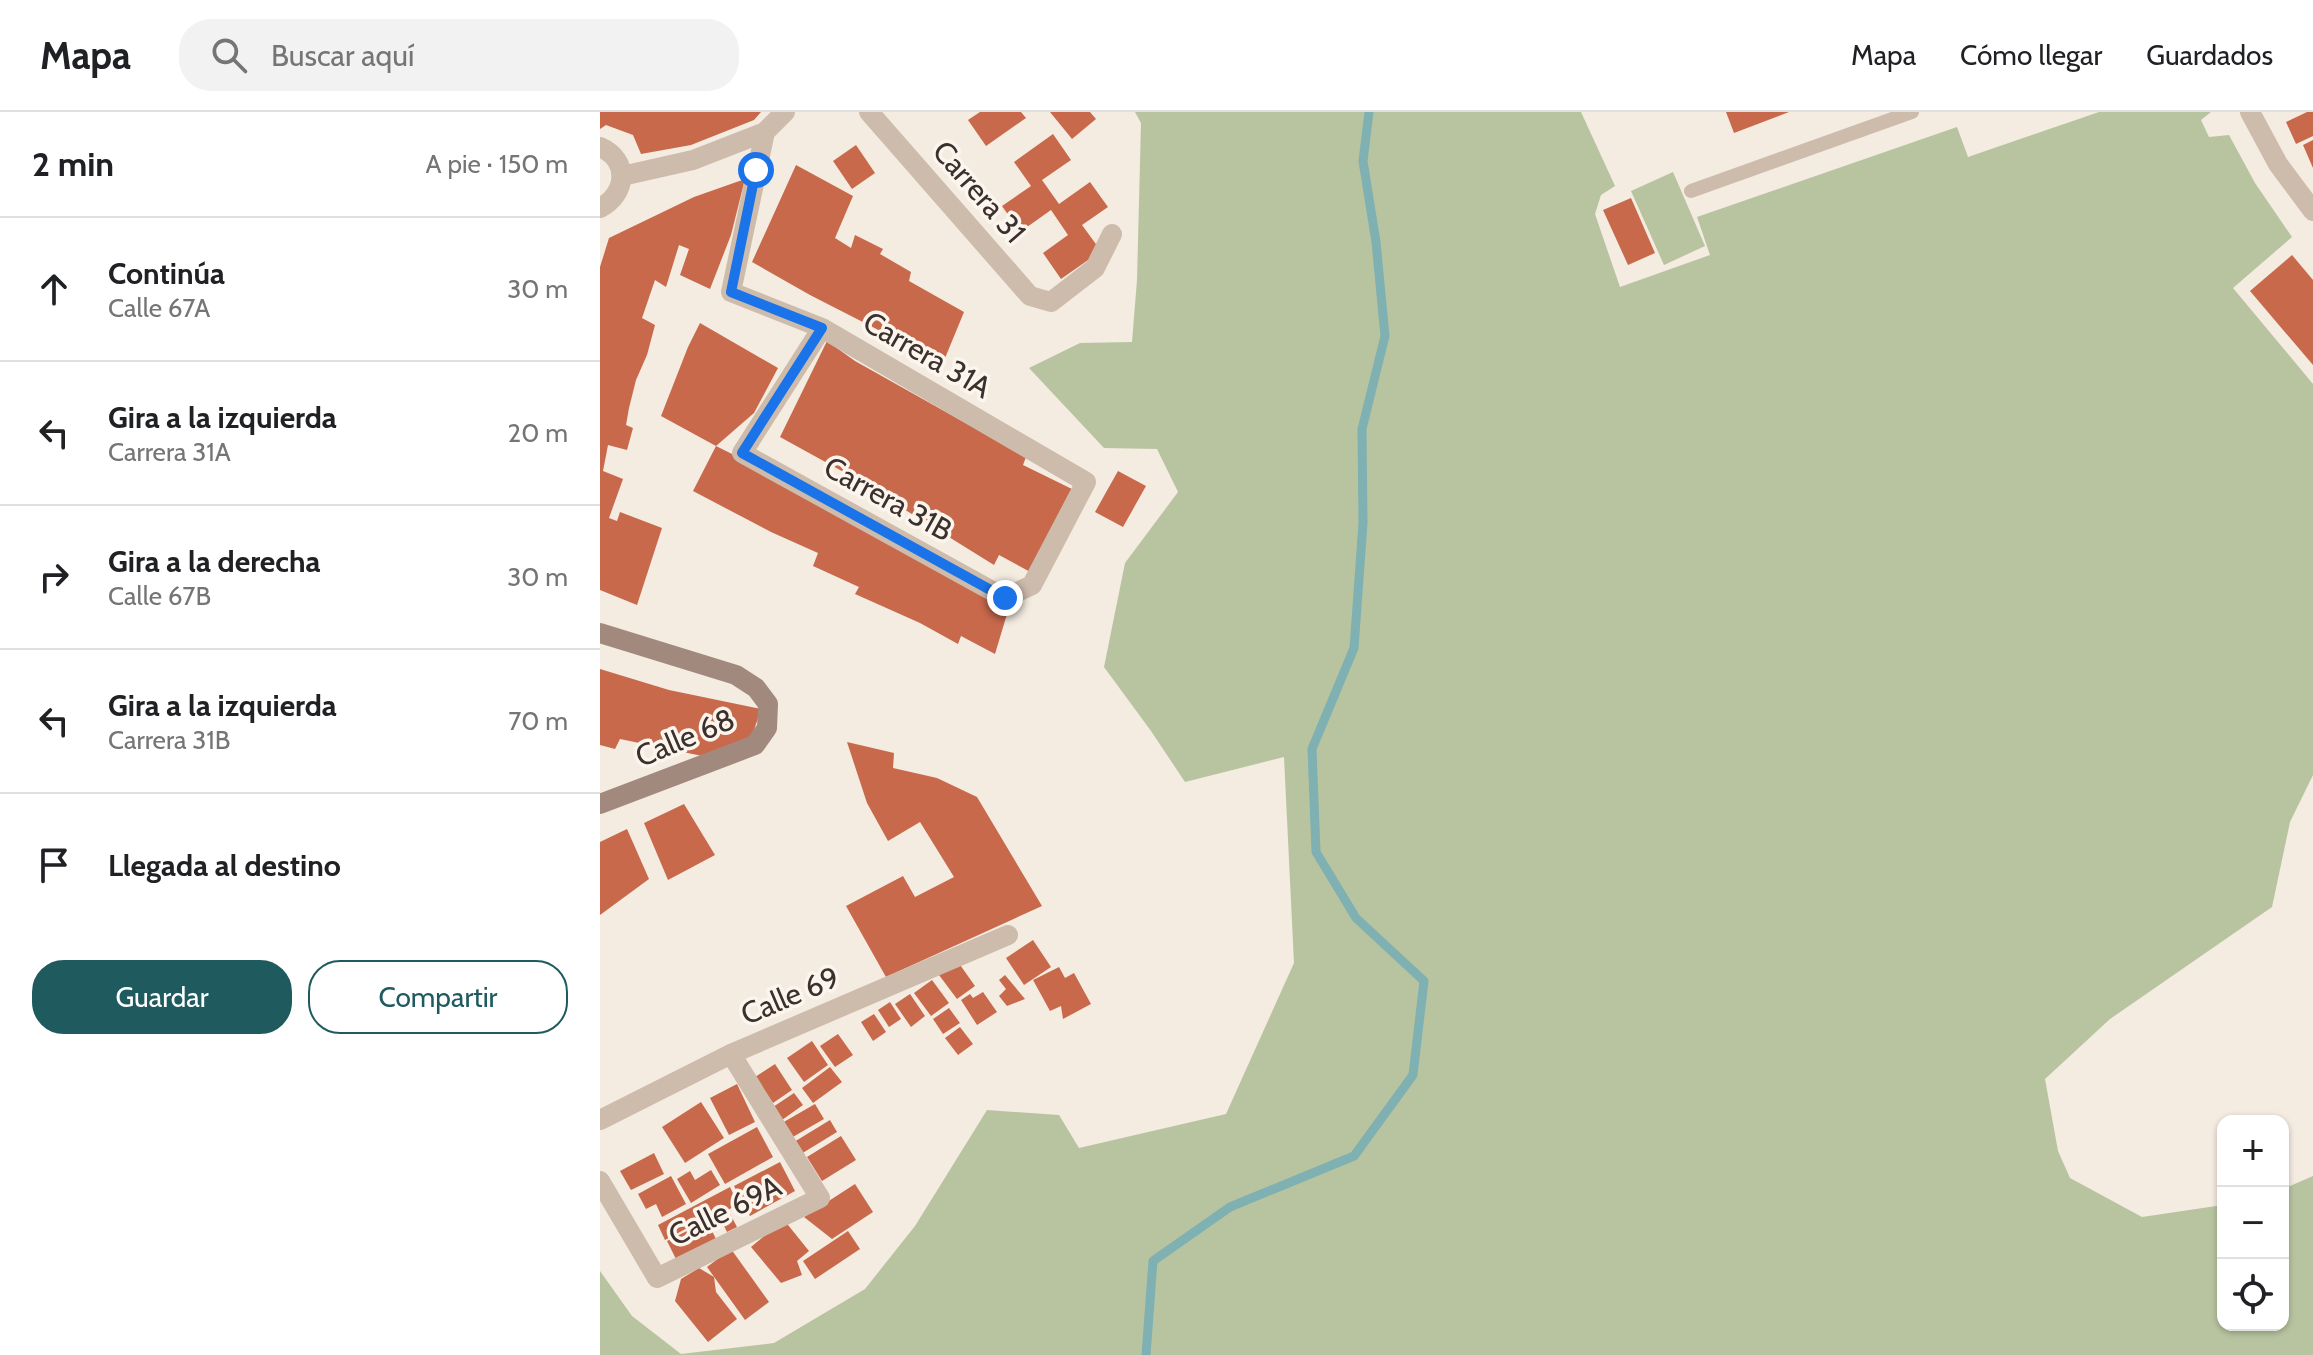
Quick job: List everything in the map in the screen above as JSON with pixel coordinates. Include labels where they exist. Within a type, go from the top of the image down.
[{"type":"street","points":[[622,176],[693,160],[765,132],[785,112]]},
{"type":"street","name":"Carrera 31","points":[[869,112],[1030,296],[1051,302],[1095,268],[1112,234]]},
{"type":"street","points":[[2250,112],[2278,164],[2313,211]]},
{"type":"street","name":"Carrera 31A","points":[[765,132],[731,292],[822,328],[1086,482],[1032,585],[1005,598]]},
{"type":"street","points":[[600,147],[614,155],[622,176],[616,196],[600,208]]},
{"type":"street","name":"Carrera 31B","points":[[822,328],[742,453],[1005,598]]},
{"type":"street","name":"Calle 68","points":[[600,633],[736,675],[756,688],[768,704],[767,728],[755,745],[600,804]]},
{"type":"street","name":"Calle 69","points":[[600,1120],[731,1054],[1008,935]]},
{"type":"street","name":"Calle 69A","points":[[600,1181],[657,1278],[820,1198],[731,1054]]},
{"type":"lane","points":[[1691,191],[1912,112]]},
{"type":"green space","points":[[1135,112],[1581,112],[1615,186],[1601,195],[1595,214],[1620,287],[1710,255],[1697,217],[1957,127],[1968,157],[2099,112],[2211,112],[2201,120],[2209,137],[2229,135],[2255,183],[2292,237],[2233,288],[2313,384],[2313,775],[2290,822],[2272,907],[2110,1019],[2045,1079],[2058,1151],[2070,1178],[2142,1217],[2217,1206],[2217,1331],[2289,1331],[2289,1186],[2313,1176],[2313,1355],[600,1355],[600,1271],[632,1316],[681,1354],[774,1343],[865,1289],[915,1226],[987,1110],[1059,1115],[1079,1148],[1226,1114],[1294,963],[1284,757],[1185,782],[1104,667],[1125,563],[1178,492],[1157,449],[1104,448],[1029,368],[1080,343],[1132,342],[1137,280],[1141,123]]},
{"type":"green space","points":[[1673,172],[1705,246],[1664,265],[1631,191]]},
{"type":"building","points":[[600,112],[761,112],[754,120],[691,145],[641,154],[633,135],[606,125],[600,129]]},
{"type":"building","points":[[980,112],[1021,112],[1026,118],[986,146],[968,120]]},
{"type":"building","points":[[1050,112],[1090,112],[1096,119],[1072,139]]},
{"type":"building","points":[[1726,112],[1789,112],[1734,133]]},
{"type":"building","points":[[2313,112],[2313,136],[2296,144],[2286,122]]},
{"type":"building","points":[[1053,134],[1071,160],[1042,180],[1059,204],[1090,182],[1108,207],[1082,225],[1101,251],[1061,279],[1043,253],[1068,235],[1051,210],[1020,232],[1002,206],[1031,186],[1014,162]]},
{"type":"building","points":[[2313,140],[2313,168],[2303,145]]},
{"type":"building","points":[[856,145],[875,173],[852,189],[833,161]]},
{"type":"building","points":[[796,165],[853,196],[835,238],[851,248],[855,235],[883,249],[880,254],[911,272],[909,281],[964,312],[943,363],[752,262]]},
{"type":"building","points":[[745,179],[731,235],[710,289],[680,275],[689,249],[679,245],[666,287],[655,280],[642,318],[655,325],[629,408],[626,425],[633,428],[627,450],[608,445],[603,471],[623,479],[609,518],[617,521],[620,512],[662,528],[637,605],[600,590],[600,267],[609,238],[694,197]]},
{"type":"building","points":[[1631,198],[1655,253],[1628,265],[1603,210]]},
{"type":"building","points":[[2292,255],[2313,280],[2313,365],[2250,291]]},
{"type":"building","points":[[700,323],[778,368],[754,413],[716,446],[661,416]]},
{"type":"building","points":[[827,341],[855,361],[1026,457],[1023,465],[1074,490],[1034,574],[999,555],[994,565],[849,475],[780,437]]},
{"type":"building","points":[[716,446],[1010,604],[995,654],[961,636],[958,644],[855,594],[859,587],[813,566],[818,553],[693,491]]},
{"type":"building","points":[[1118,471],[1146,486],[1123,527],[1095,512]]},
{"type":"building","points":[[600,669],[669,690],[761,709],[752,736],[712,758],[620,739],[615,749],[600,745]]},
{"type":"building","points":[[847,742],[894,753],[893,768],[937,778],[977,797],[1042,906],[886,977],[846,906],[903,876],[915,897],[954,877],[920,822],[888,841],[867,803]]},
{"type":"building","points":[[684,804],[715,855],[668,880],[644,823]]},
{"type":"building","points":[[627,829],[649,879],[600,915],[600,842]]},
{"type":"building","points":[[1033,940],[1051,967],[1024,985],[1006,958]]},
{"type":"building","points":[[958,962],[975,986],[957,999],[939,975]]},
{"type":"building","points":[[1059,967],[1065,978],[1074,973],[1091,1004],[1063,1019],[1061,1006],[1050,1011],[1033,980]]},
{"type":"building","points":[[1005,975],[1025,999],[1007,1006],[999,996],[1006,989],[999,980]]},
{"type":"building","points":[[932,980],[949,1003],[931,1016],[914,993]]},
{"type":"building","points":[[983,992],[997,1012],[977,1025],[961,1000],[970,994],[973,998]]},
{"type":"building","points":[[910,994],[925,1016],[911,1027],[895,1004]]},
{"type":"building","points":[[890,1002],[901,1019],[889,1027],[878,1010]]},
{"type":"building","points":[[949,1008],[960,1023],[943,1034],[933,1019]]},
{"type":"building","points":[[874,1014],[886,1032],[873,1041],[861,1022]]},
{"type":"building","points":[[960,1027],[973,1044],[958,1055],[945,1038]]},
{"type":"building","points":[[838,1034],[853,1055],[835,1067],[820,1046]]},
{"type":"building","points":[[812,1041],[828,1065],[804,1082],[787,1058]]},
{"type":"building","points":[[775,1064],[792,1090],[773,1103],[755,1077]]},
{"type":"building","points":[[830,1067],[842,1082],[813,1103],[802,1088]]},
{"type":"building","points":[[737,1084],[755,1122],[729,1135],[710,1098]]},
{"type":"building","points":[[794,1093],[803,1105],[782,1120],[773,1107]]},
{"type":"building","points":[[701,1102],[724,1138],[685,1163],[662,1127]]},
{"type":"building","points":[[815,1104],[824,1119],[791,1138],[782,1123]]},
{"type":"building","points":[[830,1120],[837,1132],[801,1154],[794,1142]]},
{"type":"building","points":[[757,1127],[773,1157],[725,1184],[708,1154]]},
{"type":"building","points":[[841,1136],[856,1160],[822,1181],[807,1157]]},
{"type":"building","points":[[654,1153],[664,1174],[631,1190],[620,1171]]},
{"type":"building","points":[[780,1162],[795,1191],[750,1216],[734,1186]]},
{"type":"building","points":[[711,1170],[720,1185],[691,1203],[677,1179],[690,1171],[695,1180]]},
{"type":"building","points":[[671,1176],[686,1204],[662,1217],[656,1204],[646,1209],[638,1194]]},
{"type":"building","points":[[855,1184],[873,1212],[832,1239],[804,1217]]},
{"type":"building","points":[[730,1187],[738,1204],[728,1210],[737,1227],[727,1232],[717,1212],[665,1240],[658,1225]]},
{"type":"building","points":[[784,1220],[809,1251],[797,1261],[802,1275],[781,1283],[751,1247]]},
{"type":"building","points":[[707,1221],[717,1241],[677,1261],[667,1241]]},
{"type":"building","points":[[848,1231],[860,1249],[815,1279],[803,1261]]},
{"type":"building","points":[[731,1249],[769,1302],[745,1320],[707,1267]]},
{"type":"building","points":[[699,1268],[714,1277],[716,1292],[737,1319],[708,1342],[675,1301],[681,1279]]},
{"type":"waterway","points":[[1146,1355],[1153,1261],[1230,1207],[1354,1156],[1413,1075],[1424,981],[1356,918],[1316,852],[1312,749],[1354,648],[1363,523],[1362,429],[1385,336],[1376,242],[1363,161],[1369,112]]},
{"type":"route","points":[[756,170],[731,292],[822,328],[742,453],[1005,598]]}]
